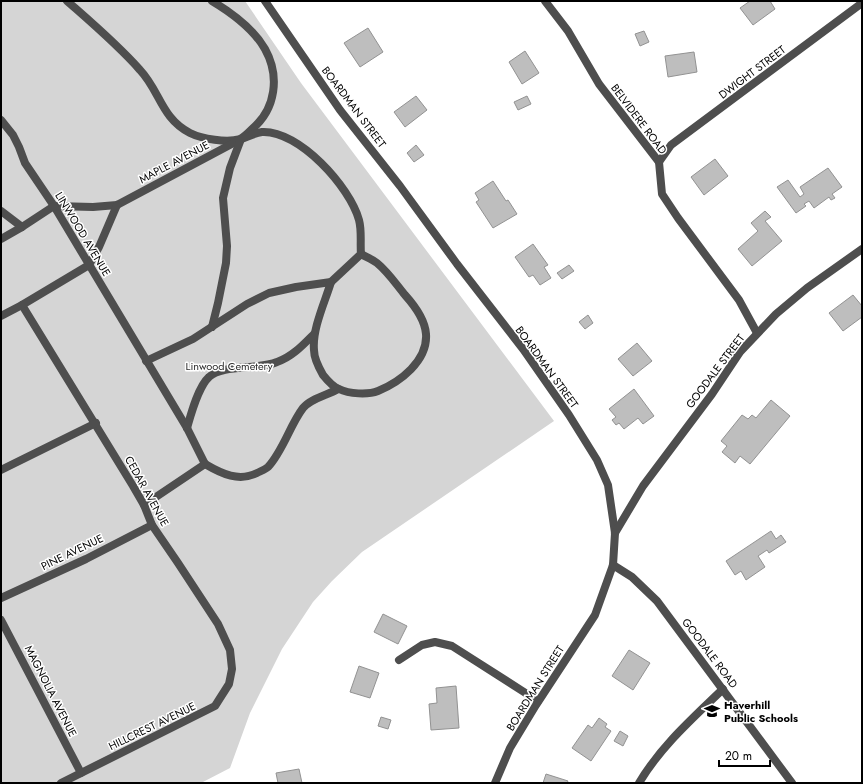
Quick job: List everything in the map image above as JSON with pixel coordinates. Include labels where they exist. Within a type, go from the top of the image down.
[{"type":"street","points":[[67,1],[141,71],[166,113],[179,126],[203,138],[220,141],[241,139],[261,132],[272,133],[298,144],[310,153],[331,175],[349,198],[359,221],[361,254]]},
{"type":"street","points":[[212,1],[238,18],[253,32],[265,50],[273,72],[274,91],[268,108],[258,124],[241,139],[230,168],[223,198],[227,246],[226,263],[212,327]]},
{"type":"street","name":"BOARDMAN STREET","points":[[265,1],[340,110],[400,186],[522,349],[569,415],[597,460],[608,485],[615,533],[613,565],[595,615],[538,701],[510,748],[494,783]]},
{"type":"street","name":"BELVIDERE ROAD","points":[[545,1],[568,31],[599,84],[659,162],[662,194],[690,235],[739,300],[757,333]]},
{"type":"street","name":"DWIGHT STREET","points":[[659,162],[671,145],[704,122],[862,3]]},
{"type":"street","name":"LINWOOD AVENUE","points":[[1,120],[13,135],[25,163],[33,177],[54,206],[187,428],[205,464]]},
{"type":"street","name":"MAPLE AVENUE","points":[[54,206],[93,207],[117,205],[241,139]]},
{"type":"street","points":[[1,316],[89,265],[99,247],[117,205]]},
{"type":"street","points":[[1,238],[22,227],[54,206]]},
{"type":"street","points":[[1,211],[22,227]]},
{"type":"street","name":"GOODALE STREET","points":[[615,533],[643,486],[712,394],[740,352],[776,314],[807,288],[862,248]]},
{"type":"street","points":[[361,254],[376,262],[410,301],[424,323],[426,335],[425,347],[420,359],[413,367],[397,381],[377,391],[361,394],[338,389],[327,380],[319,369],[314,351],[314,334],[331,282],[361,254]]},
{"type":"street","points":[[146,361],[193,339],[247,304],[269,293],[331,282]]},
{"type":"street","name":"CEDAR AVENUE","points":[[22,305],[96,423],[144,505],[152,526],[218,624],[230,650],[232,669]]},
{"type":"street","points":[[187,428],[196,400],[208,377],[219,371],[259,367],[277,362],[301,346],[314,334]]},
{"type":"street","points":[[144,505],[205,464],[220,472],[242,478],[268,467],[304,407],[338,389]]},
{"type":"street","points":[[1,470],[96,423]]},
{"type":"street","name":"PINE AVENUE","points":[[1,598],[86,559],[152,526]]},
{"type":"street","name":"GOODALE ROAD","points":[[613,565],[632,577],[657,601],[792,783]]},
{"type":"street","name":"MAGNOLIA AVENUE","points":[[1,620],[80,773]]},
{"type":"street","points":[[399,660],[422,645],[435,642],[452,646],[538,701]]},
{"type":"street","name":"HILLCREST AVENUE","points":[[61,783],[184,723],[215,706],[229,684],[232,669]]},
{"type":"street","points":[[639,783],[655,759],[675,735],[723,689]]},
{"type":"green space","name":"Linwood Cemetery","points":[[1,1],[245,1],[301,83],[554,421],[362,552],[332,581],[313,602],[282,649],[250,713],[230,768],[201,783],[1,783]]},
{"type":"building","points":[[750,1],[770,1],[775,9],[753,25],[740,8]]},
{"type":"building","points":[[368,28],[383,52],[360,67],[344,43]]},
{"type":"building","points":[[644,31],[649,42],[640,46],[635,34]]},
{"type":"building","points":[[525,51],[539,73],[522,84],[509,62]]},
{"type":"building","points":[[694,52],[697,72],[668,77],[665,56]]},
{"type":"building","points":[[416,96],[427,110],[405,127],[394,112]]},
{"type":"building","points":[[527,96],[531,104],[518,110],[514,102]]},
{"type":"building","points":[[416,145],[424,155],[414,162],[407,153]]},
{"type":"building","points":[[715,159],[728,176],[704,195],[691,177]]},
{"type":"building","points":[[828,168],[842,187],[832,194],[835,198],[831,200],[829,197],[814,208],[809,201],[804,204],[806,206],[796,213],[777,187],[788,180],[800,197],[804,194],[800,187]]},
{"type":"building","points":[[493,181],[506,201],[508,200],[517,214],[493,228],[476,202],[479,200],[475,193]]},
{"type":"building","points":[[765,211],[771,217],[765,221],[782,241],[752,266],[738,249],[758,231],[751,223]]},
{"type":"building","points":[[533,244],[548,265],[544,267],[551,278],[540,285],[533,275],[529,277],[515,257]]},
{"type":"building","points":[[569,265],[574,271],[562,279],[557,273]]},
{"type":"building","points":[[853,295],[862,306],[862,317],[843,331],[829,313]]},
{"type":"building","points":[[588,315],[593,323],[585,329],[579,322]]},
{"type":"building","points":[[637,343],[652,361],[633,376],[618,359]]},
{"type":"building","points":[[634,389],[654,416],[643,424],[638,418],[624,429],[619,423],[616,425],[612,420],[616,417],[609,409]]},
{"type":"building","points":[[771,400],[790,416],[750,464],[740,456],[735,463],[722,452],[727,446],[721,441],[742,415],[748,419],[752,415],[756,418]]},
{"type":"building","points":[[771,531],[776,539],[781,535],[786,542],[769,553],[767,550],[758,556],[765,567],[746,580],[741,571],[735,575],[726,561]]},
{"type":"building","points":[[383,614],[407,626],[398,644],[374,632]]},
{"type":"building","points":[[629,650],[650,663],[633,690],[612,676]]},
{"type":"building","points":[[359,666],[379,673],[370,698],[350,692]]},
{"type":"building","points":[[456,686],[459,728],[431,730],[429,704],[437,703],[436,688]]},
{"type":"building","points":[[381,717],[391,720],[388,729],[378,726]]},
{"type":"building","points":[[599,718],[607,724],[605,727],[611,731],[591,761],[572,748],[588,725],[592,728]]},
{"type":"building","points":[[620,731],[628,736],[623,746],[614,741]]},
{"type":"building","points":[[299,769],[302,783],[278,783],[276,773]]},
{"type":"building","points":[[546,774],[568,781],[567,783],[543,783]]},
{"type":"place","name":"Haverhill Public Schools","points":[[712,711]]}]
